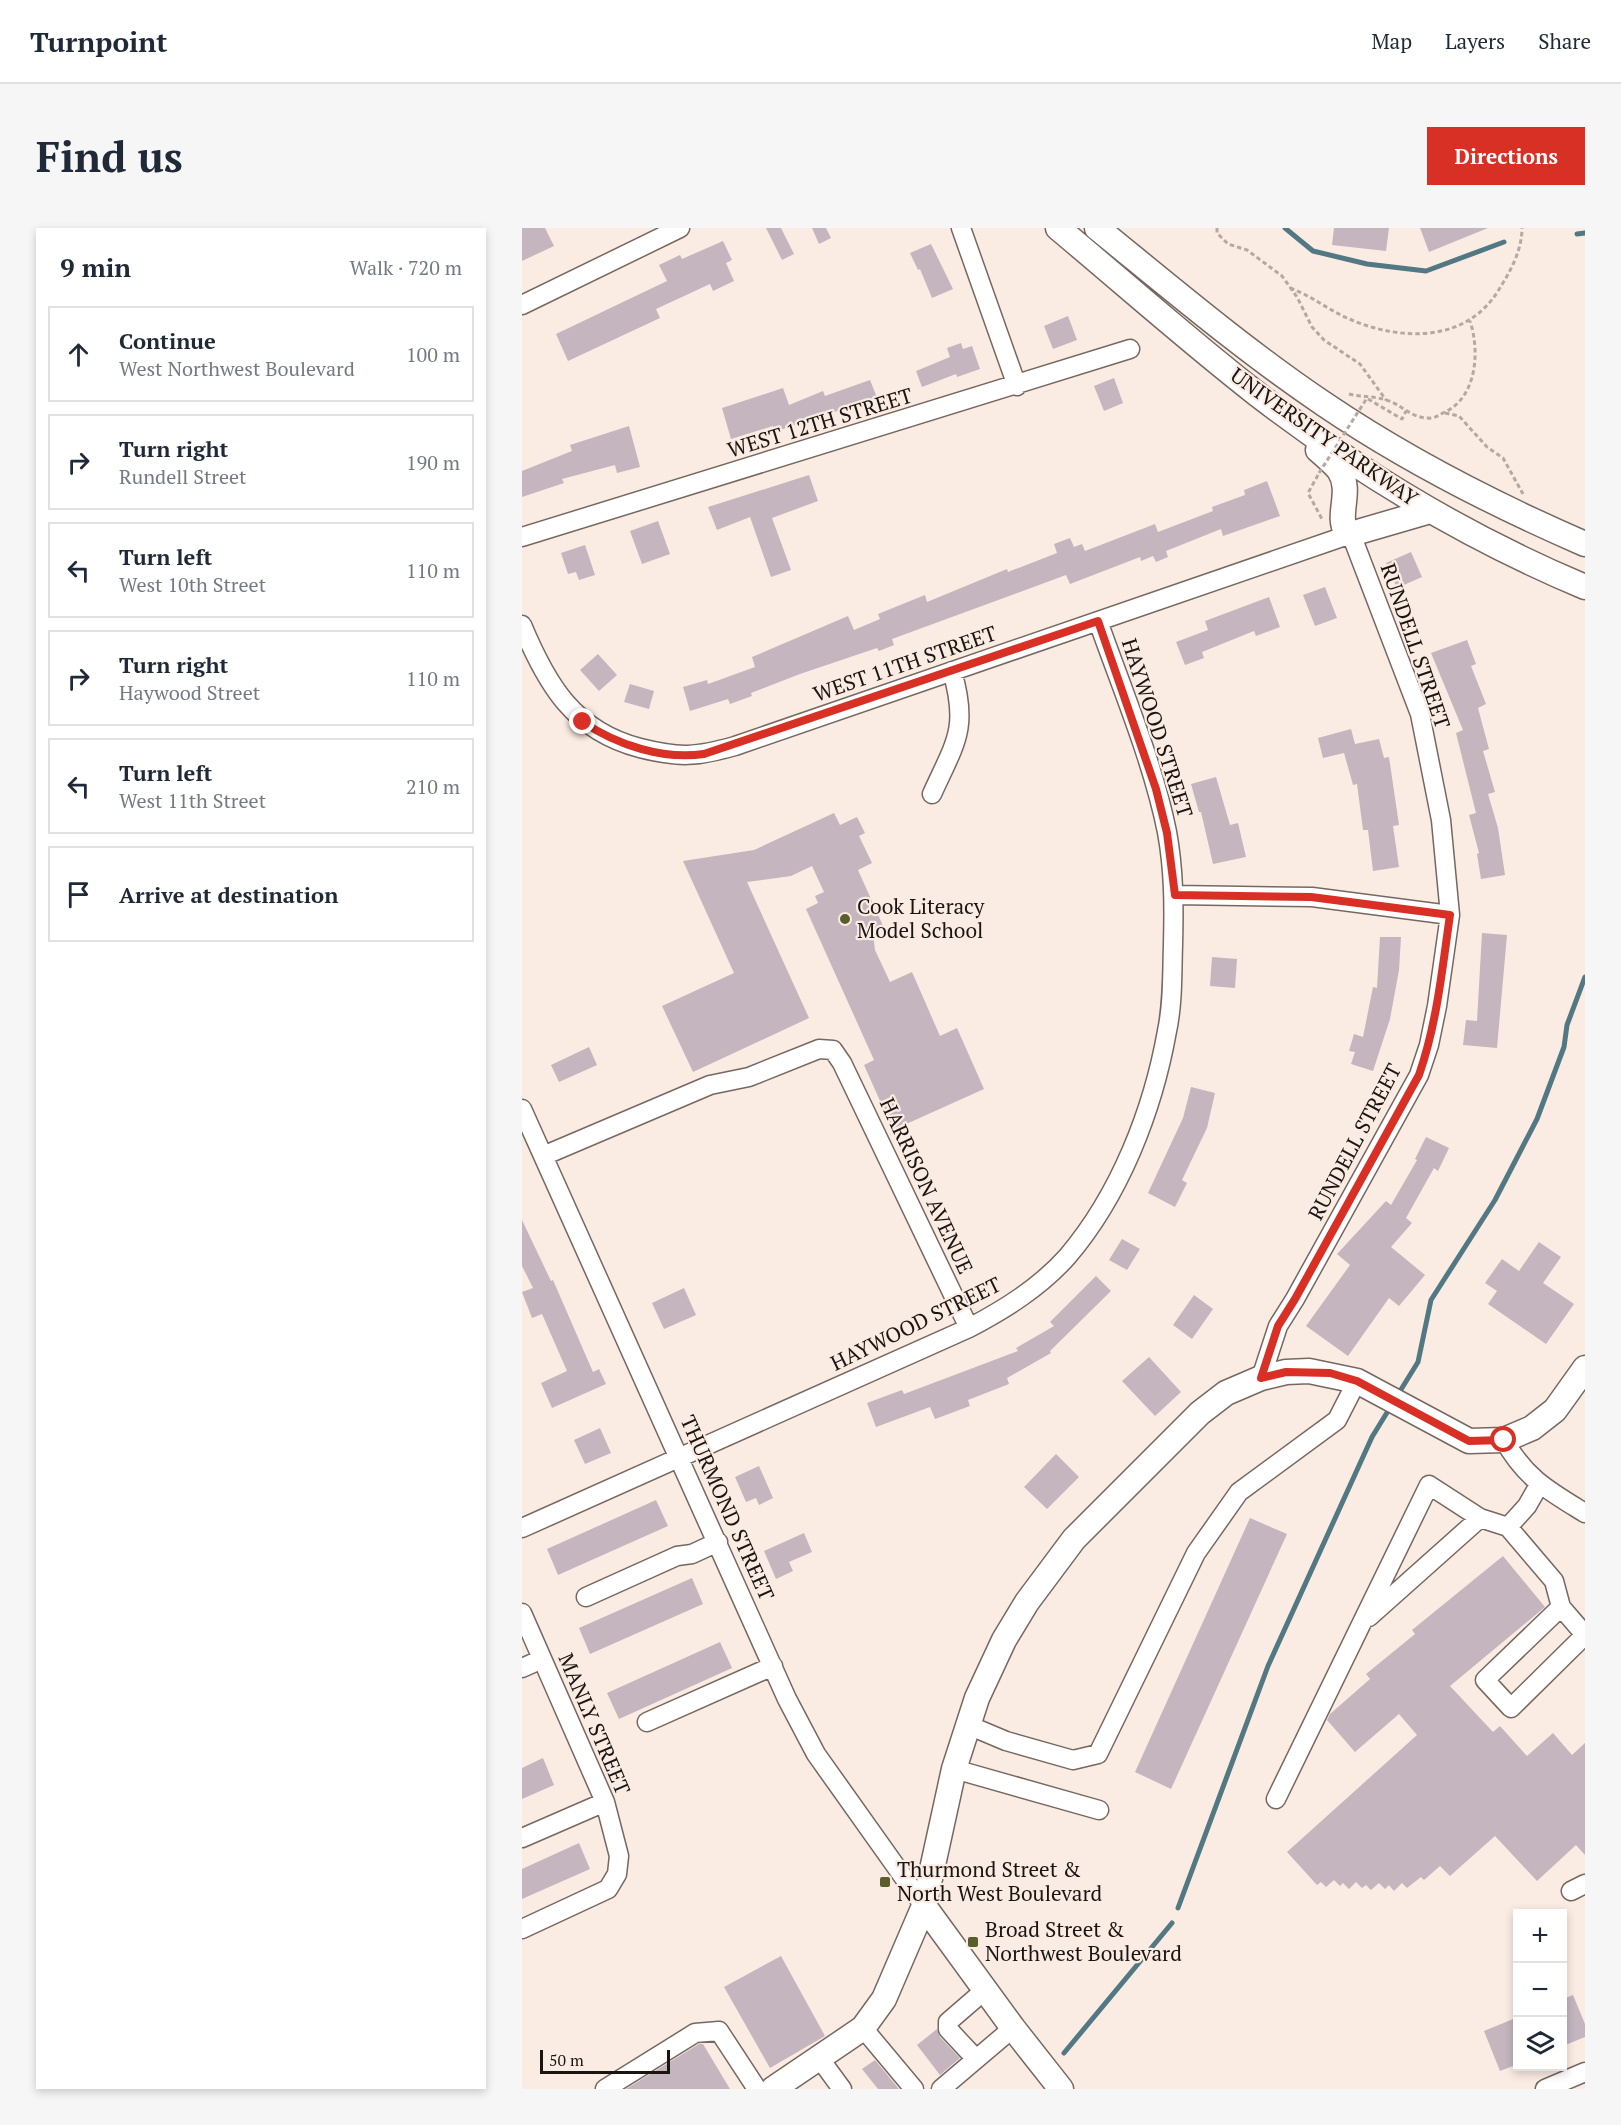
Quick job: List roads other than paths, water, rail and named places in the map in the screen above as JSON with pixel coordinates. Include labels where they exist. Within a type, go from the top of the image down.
[{"type":"main road","name":"UNIVERSITY PARKWAY","points":[[1058,228],[1257,393],[1298,423],[1430,511],[1502,549],[1585,587]]},
{"type":"main road","name":"UNIVERSITY PARKWAY","points":[[1096,228],[1215,324],[1324,404],[1439,474],[1585,544]]},
{"type":"main road","points":[[1298,423],[1307,438],[1340,471],[1346,490],[1343,526],[1351,534],[1430,511]]},
{"type":"main road","points":[[773,2089],[863,2028],[884,1999],[924,1906],[954,1769],[988,1671],[1004,1640],[1027,1602],[1074,1539],[1200,1413],[1226,1393],[1261,1378],[1286,1372],[1309,1371],[1357,1381],[1469,1441],[1504,1440],[1532,1428],[1556,1410],[1585,1368]]},
{"type":"main road","points":[[924,1906],[1013,2028],[1061,2089]]},
{"type":"street","points":[[522,305],[680,228]]},
{"type":"street","points":[[961,228],[1017,386]]},
{"type":"street","name":"WEST 12TH STREET","points":[[522,537],[1017,386],[1130,349]]},
{"type":"street","name":"WEST 11TH STREET","points":[[522,625],[548,678],[566,705],[583,722],[603,736],[625,744],[688,757],[735,746],[1351,534]]},
{"type":"street","name":"RUNDELL STREET","points":[[1261,1378],[1278,1326],[1419,1075],[1429,1045],[1437,1006],[1450,915],[1441,820],[1420,714],[1351,534]]},
{"type":"street","name":"HAYWOOD STREET","points":[[522,1528],[969,1328],[1009,1307],[1067,1257],[1093,1221],[1126,1159],[1145,1115],[1168,1029],[1175,895],[1167,833],[1156,789],[1098,621]]},
{"type":"street","points":[[932,794],[955,743],[961,722],[960,700],[952,671]]},
{"type":"street","points":[[1175,895],[1311,897],[1450,915]]},
{"type":"street","name":"HARRISON AVENUE","points":[[543,1156],[710,1084],[749,1077],[819,1049],[833,1050],[842,1063],[969,1328]]},
{"type":"street","name":"THURMOND STREET","points":[[522,1109],[773,1666],[816,1754],[924,1906]]},
{"type":"street","points":[[968,1725],[1006,1741],[1073,1760],[1098,1754],[1196,1553],[1220,1518],[1239,1492],[1337,1420],[1357,1381]]},
{"type":"street","points":[[1504,1440],[1516,1461],[1539,1485],[1585,1513]]},
{"type":"street","points":[[1276,1799],[1429,1485],[1480,1518],[1508,1527],[1554,1581],[1561,1607],[1585,1635],[1510,1708],[1485,1680],[1561,1607]]},
{"type":"street","points":[[1508,1527],[1527,1506],[1539,1485]]},
{"type":"street","points":[[1361,1624],[1480,1518]]},
{"type":"street","points":[[586,1597],[677,1556],[692,1554],[718,1542]]},
{"type":"street","name":"MANLY STREET","points":[[522,1613],[605,1803],[619,1856],[617,1874],[608,1889],[522,1929]]},
{"type":"street","points":[[522,1668],[542,1659]]},
{"type":"street","points":[[647,1722],[773,1666]]},
{"type":"street","points":[[954,1769],[1099,1810]]},
{"type":"street","points":[[522,1838],[605,1803]]},
{"type":"street","points":[[976,2059],[948,2029],[948,2022],[985,1990]]},
{"type":"street","points":[[863,2028],[914,2089]]},
{"type":"street","points":[[940,2089],[1013,2028]]},
{"type":"street","points":[[605,2089],[695,2033],[719,2031],[757,2089]]},
{"type":"street","points":[[820,2059],[842,2089]]},
{"type":"street","points":[[1545,2089],[1585,2072]]},
{"type":"waterway","points":[[1285,228],[1313,251],[1367,264],[1426,271],[1504,242]]},
{"type":"waterway","points":[[1577,234],[1585,233]]},
{"type":"waterway","points":[[1397,1396],[1418,1362],[1431,1300],[1495,1200],[1537,1119],[1564,1047],[1567,1025],[1585,977]]},
{"type":"waterway","points":[[1178,1908],[1268,1666],[1372,1437],[1391,1406]]},
{"type":"waterway","points":[[1064,2053],[1172,1923]]},
{"type":"place","name":"Cook Literacy Model School","points":[[845,919]]},
{"type":"place","name":"Thurmond Street & North West Boulevard","points":[[885,1882]]},
{"type":"place","name":"Broad Street & Northwest Boulevard","points":[[973,1942]]}]
